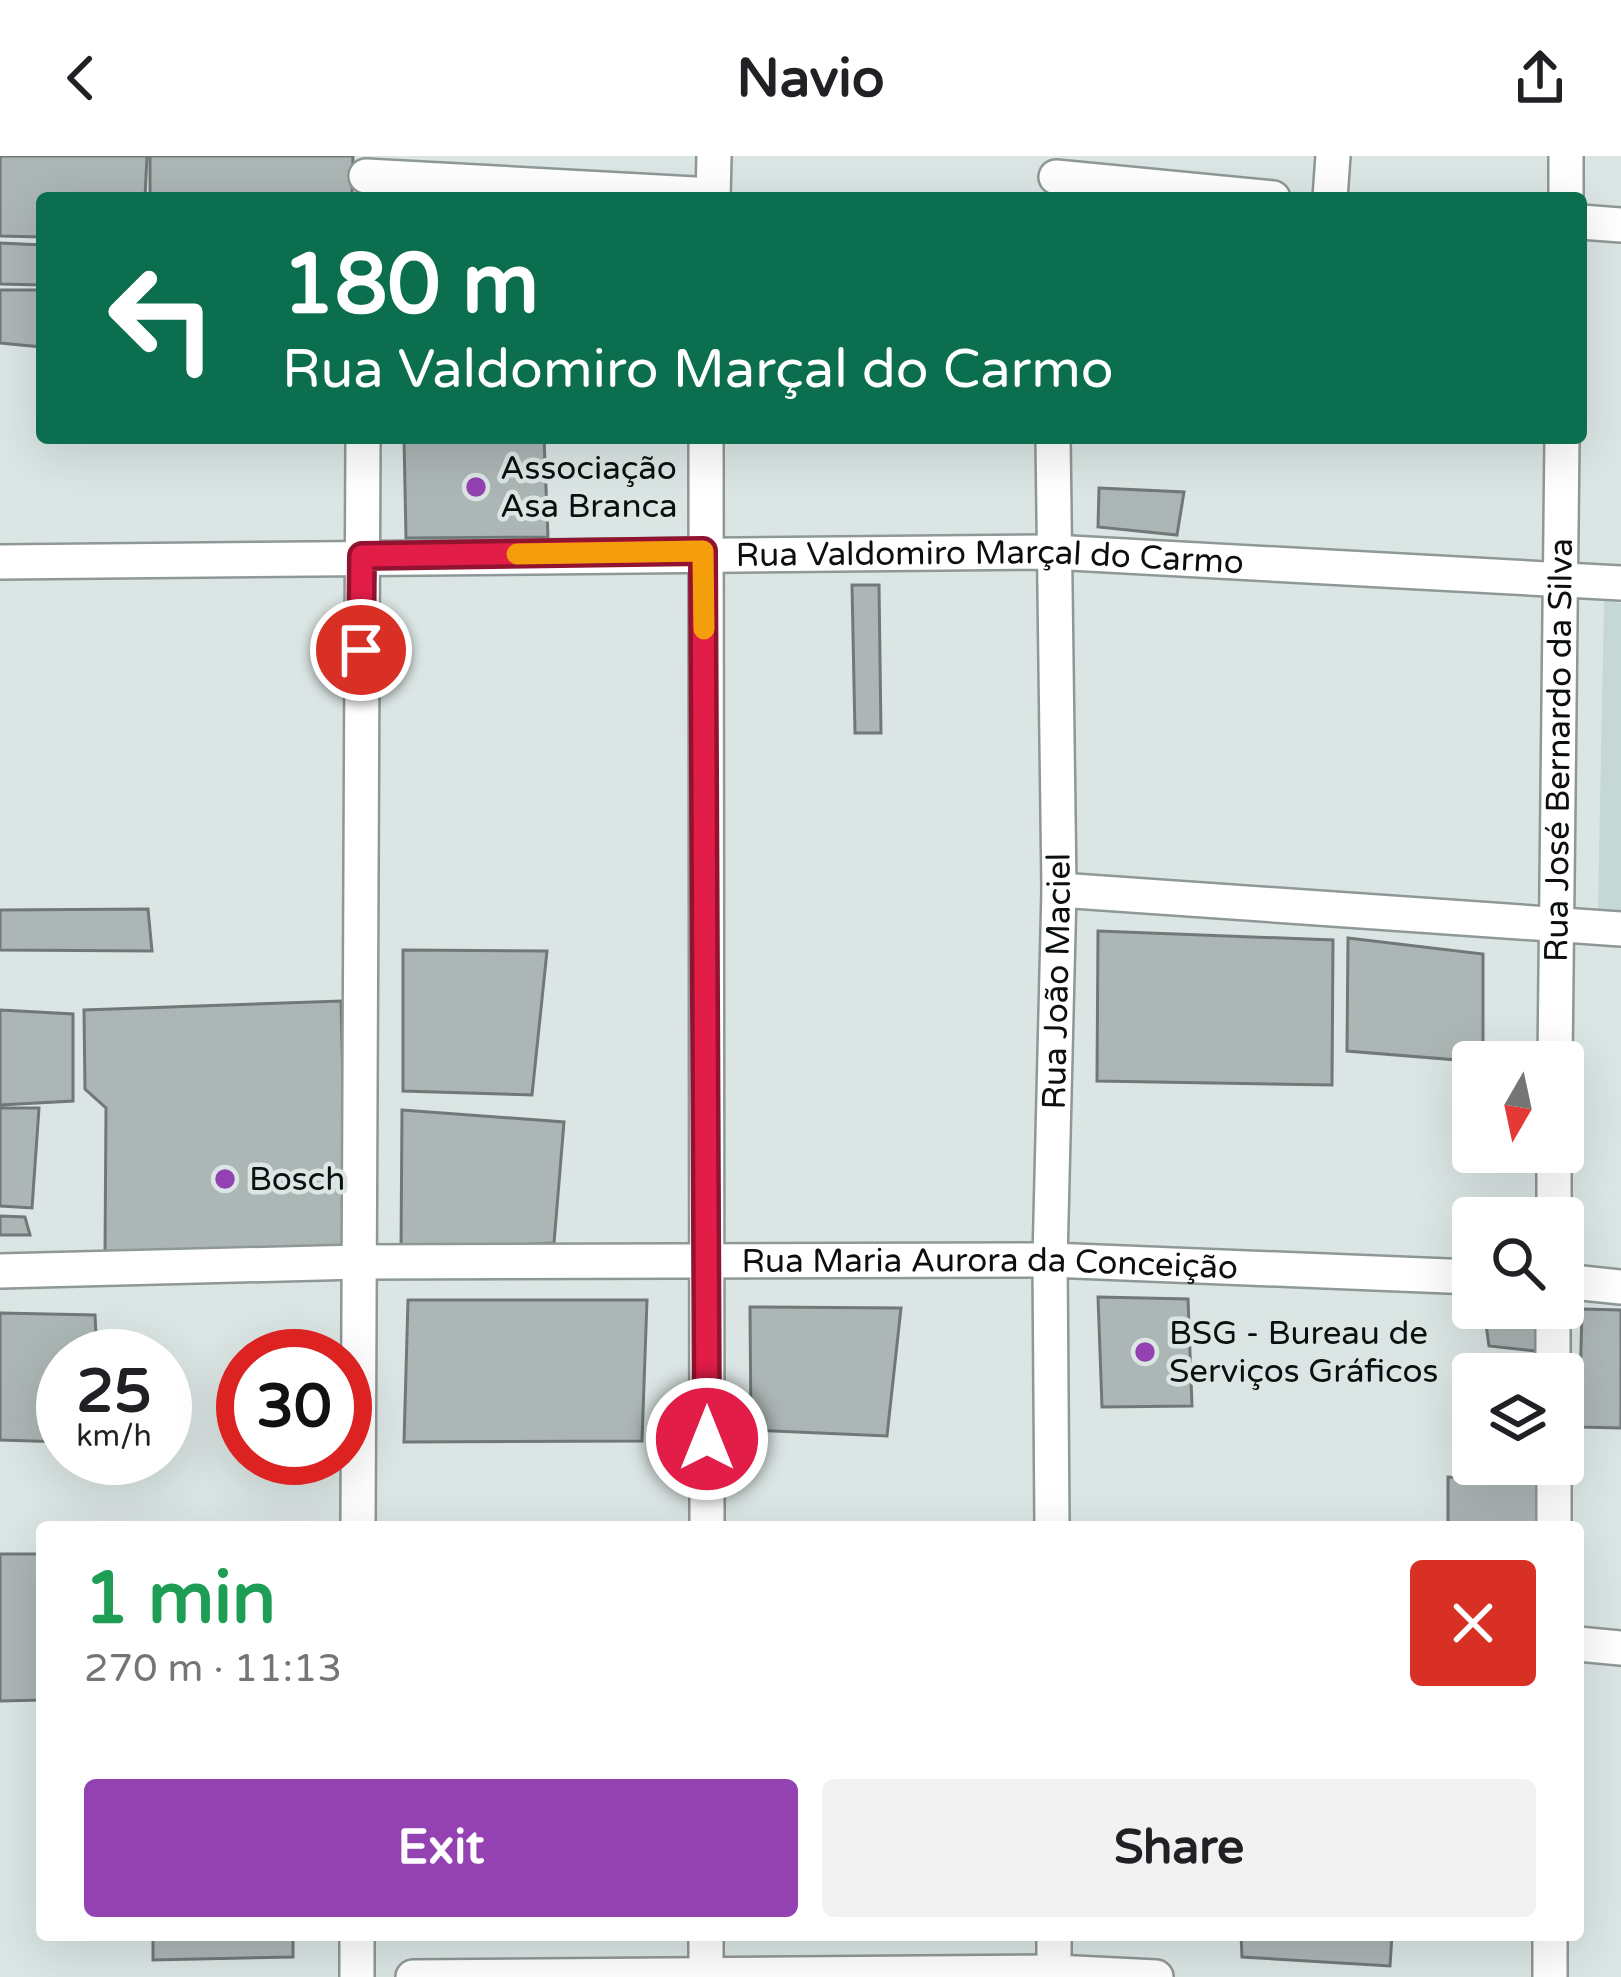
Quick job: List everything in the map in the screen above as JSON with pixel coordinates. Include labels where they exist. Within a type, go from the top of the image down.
[{"type":"street","points":[[713,192],[714,156]]},
{"type":"street","points":[[1330,192],[1333,156]]},
{"type":"street","points":[[1566,156],[1566,192]]},
{"type":"street","points":[[366,176],[644,192]]},
{"type":"street","points":[[1056,177],[1211,192]]},
{"type":"street","points":[[1587,222],[1621,225]]},
{"type":"street","points":[[358,1521],[363,444]]},
{"type":"street","points":[[706,444],[707,1521]]},
{"type":"street","name":"Rua João Maciel","points":[[1052,1521],[1050,1260],[1060,890],[1053,444]]},
{"type":"street","name":"Rua José Bernardo da Silva","points":[[1555,1041],[1562,444]]},
{"type":"street","name":"Rua Valdomiro Marçal do Carmo","points":[[0,562],[703,551],[1052,552],[1621,583]]},
{"type":"street","points":[[1060,890],[1621,929]]},
{"type":"street","name":"Rua Maria Aurora da Conceição","points":[[0,1271],[359,1262],[1050,1260],[1452,1276]]},
{"type":"street","points":[[1584,1283],[1621,1287]]},
{"type":"street","points":[[1554,1485],[1554,1521]]},
{"type":"street","points":[[1584,1645],[1621,1648]]},
{"type":"street","points":[[357,1941],[357,1977]]},
{"type":"street","points":[[706,1941],[706,1976]]},
{"type":"street","points":[[1054,1941],[1054,1974]]},
{"type":"street","points":[[1550,1941],[1550,1977]]},
{"type":"street","points":[[412,1977],[1156,1977]]},
{"type":"shaded area","points":[[1604,601],[1621,603],[1621,911],[1598,909]]},
{"type":"building","points":[[0,156],[147,156],[145,192],[36,192],[36,237],[0,236]]},
{"type":"building","points":[[150,156],[353,156],[352,192],[150,192]]},
{"type":"building","points":[[0,243],[36,245],[36,285],[0,284]]},
{"type":"building","points":[[0,290],[36,290],[36,346],[0,343]]},
{"type":"building","name":"Associação Asa Branca","points":[[404,444],[544,444],[548,537],[406,538]]},
{"type":"building","points":[[1099,488],[1184,492],[1177,535],[1098,527]]},
{"type":"building","points":[[852,585],[879,585],[881,733],[855,733]]},
{"type":"building","points":[[148,909],[152,951],[0,950],[0,910]]},
{"type":"building","points":[[1098,931],[1333,940],[1332,1085],[1097,1081]]},
{"type":"building","points":[[1348,938],[1483,954],[1483,1041],[1452,1041],[1452,1059],[1347,1051]]},
{"type":"building","points":[[403,950],[547,951],[532,1095],[403,1091]]},
{"type":"building","name":"Bosch","points":[[341,1001],[347,1250],[105,1255],[106,1108],[85,1089],[84,1010]]},
{"type":"building","points":[[0,1010],[73,1014],[73,1101],[0,1105]]},
{"type":"building","points":[[0,1108],[39,1108],[32,1208],[0,1206]]},
{"type":"building","points":[[402,1110],[564,1122],[554,1243],[401,1251]]},
{"type":"building","points":[[0,1216],[25,1217],[30,1235],[0,1235]]},
{"type":"building","name":"BSG - Bureau de Serviços Gráficos","points":[[1098,1297],[1188,1299],[1192,1406],[1102,1407]]},
{"type":"building","points":[[408,1300],[647,1300],[642,1441],[404,1442]]},
{"type":"building","points":[[750,1307],[901,1308],[887,1436],[751,1430]]},
{"type":"building","points":[[1584,1309],[1621,1310],[1621,1428],[1584,1427]]},
{"type":"building","points":[[0,1313],[95,1315],[96,1329],[36,1329],[36,1441],[0,1440]]},
{"type":"building","points":[[1487,1329],[1538,1329],[1536,1351],[1489,1346]]},
{"type":"building","points":[[1448,1477],[1452,1485],[1541,1485],[1540,1521],[1448,1521]]},
{"type":"building","points":[[0,1554],[36,1554],[36,1700],[0,1701]]},
{"type":"building","points":[[153,1941],[293,1941],[293,1957],[153,1960]]},
{"type":"building","points":[[1241,1941],[1392,1941],[1390,1966],[1242,1957]]},
{"type":"slow traffic","points":[[517,554],[703,551],[704,629]]},
{"type":"place","name":"Associação Asa Branca","points":[[476,487]]},
{"type":"place","name":"Bosch","points":[[225,1179]]},
{"type":"place","name":"BSG - Bureau de Serviços Gráficos","points":[[1145,1352]]},
{"type":"route","points":[[361,650],[362,556],[703,551],[707,1439]]}]
